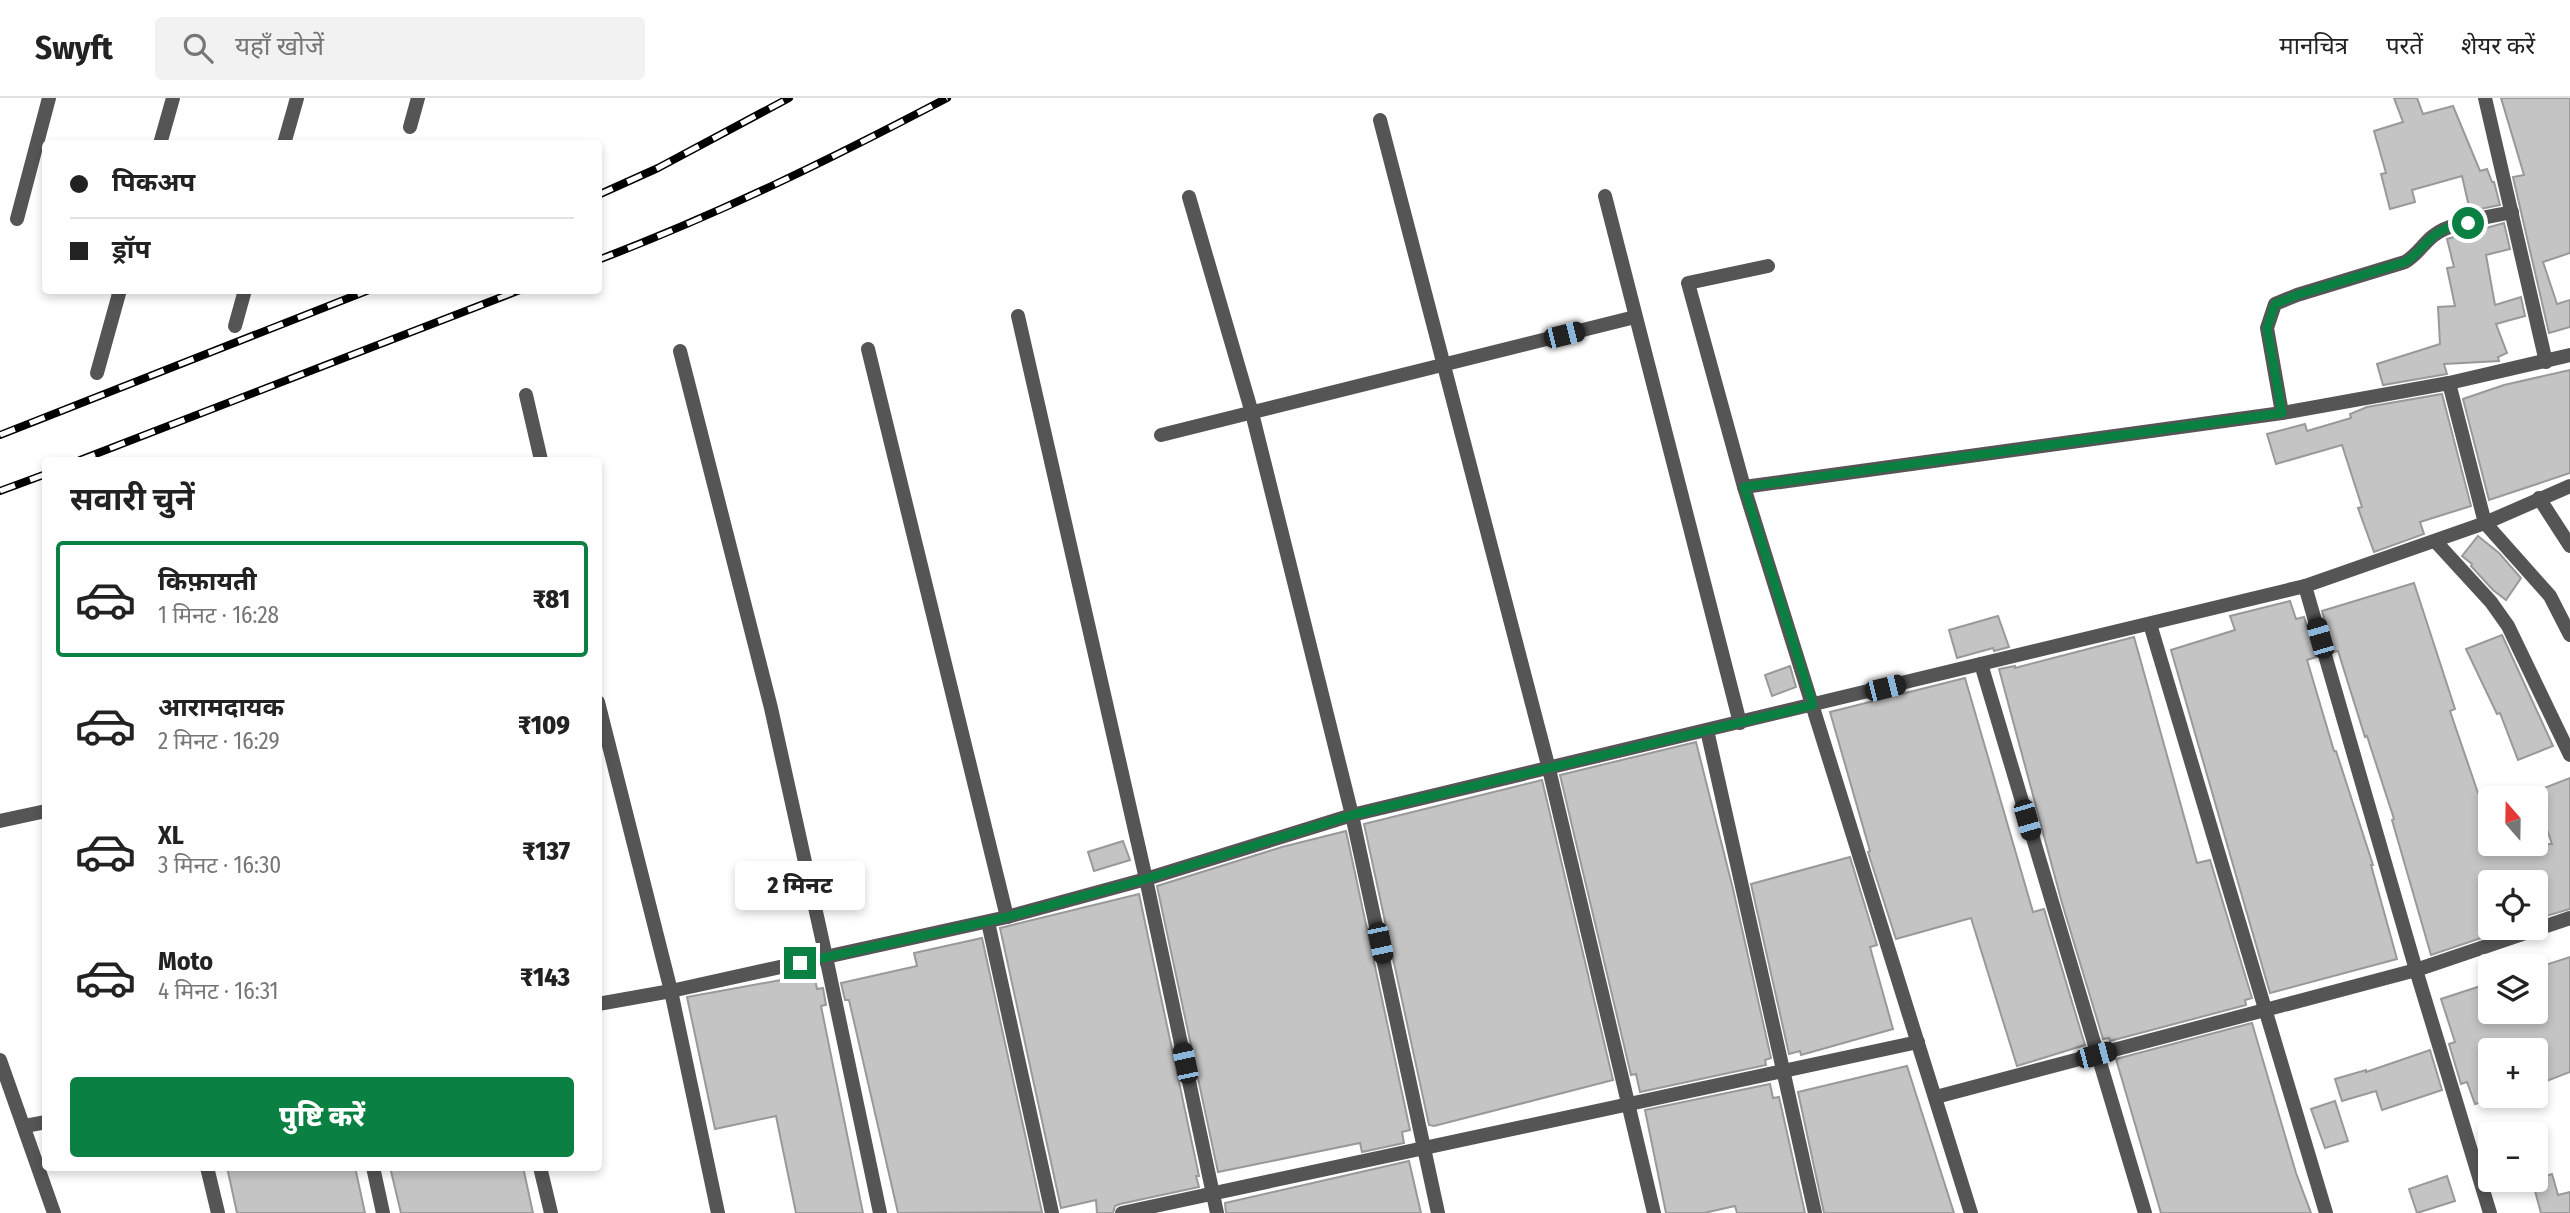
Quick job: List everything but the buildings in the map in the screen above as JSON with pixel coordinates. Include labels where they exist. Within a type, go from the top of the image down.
[{"type":"street","points":[[17,219],[49,98]]},
{"type":"street","points":[[161,140],[173,98]]},
{"type":"street","points":[[285,140],[297,98]]},
{"type":"street","points":[[410,127],[418,98]]},
{"type":"street","points":[[2485,98],[2546,362]]},
{"type":"street","points":[[1380,120],[1549,769],[1654,1213]]},
{"type":"street","points":[[1605,196],[1740,723]]},
{"type":"street","points":[[1189,197],[1252,413],[1352,815],[1438,1213]]},
{"type":"street","points":[[2282,413],[2267,328],[2275,304],[2405,262],[2433,236],[2446,228],[2512,212]]},
{"type":"street","points":[[1768,266],[1688,283],[1744,487],[1971,1213]]},
{"type":"street","points":[[97,373],[119,294]]},
{"type":"street","points":[[235,326],[244,294]]},
{"type":"street","points":[[1018,316],[1146,879],[1217,1213]]},
{"type":"street","points":[[1161,435],[1635,317]]},
{"type":"street","points":[[868,349],[1007,917]]},
{"type":"street","points":[[680,351],[771,708],[880,1213]]},
{"type":"street","points":[[1744,487],[2282,413],[2449,383],[2570,355]]},
{"type":"street","points":[[2449,383],[2485,523],[2545,589],[2570,635]]},
{"type":"street","points":[[526,395],[540,457]]},
{"type":"street","points":[[602,1003],[988,922],[1146,879],[1352,815],[2305,586],[2436,542],[2570,486]]},
{"type":"street","points":[[2539,498],[2570,546]]},
{"type":"street","points":[[2436,542],[2508,626],[2570,755]]},
{"type":"street","points":[[2305,586],[2416,970],[2490,1213]]},
{"type":"street","points":[[2150,624],[2326,1213]]},
{"type":"street","points":[[1981,664],[2145,1213]]},
{"type":"street","points":[[602,718],[670,991],[718,1213]]},
{"type":"street","points":[[1707,730],[1815,1213]]},
{"type":"street","points":[[0,821],[42,812]]},
{"type":"street","points":[[1936,1097],[2416,970],[2570,918]]},
{"type":"street","points":[[988,922],[1052,1213]]},
{"type":"street","points":[[1122,1213],[1918,1042]]},
{"type":"street","points":[[0,1060],[54,1213]]},
{"type":"street","points":[[25,1126],[42,1123]]},
{"type":"street","points":[[208,1171],[218,1213]]},
{"type":"street","points":[[374,1171],[383,1213]]},
{"type":"street","points":[[541,1171],[551,1213]]},
{"type":"railway","points":[[602,193],[658,168],[789,98]]},
{"type":"railway","points":[[602,258],[688,224],[775,184],[947,98]]},
{"type":"railway","points":[[0,435],[359,294]]},
{"type":"railway","points":[[88,457],[510,294]]},
{"type":"railway","points":[[0,491],[42,475]]},
{"type":"route","points":[[800,963],[1007,917],[1146,879],[1352,815],[1813,705],[1744,487],[2282,413],[2267,328],[2275,304],[2405,262],[2433,236],[2446,228],[2468,223]]}]
